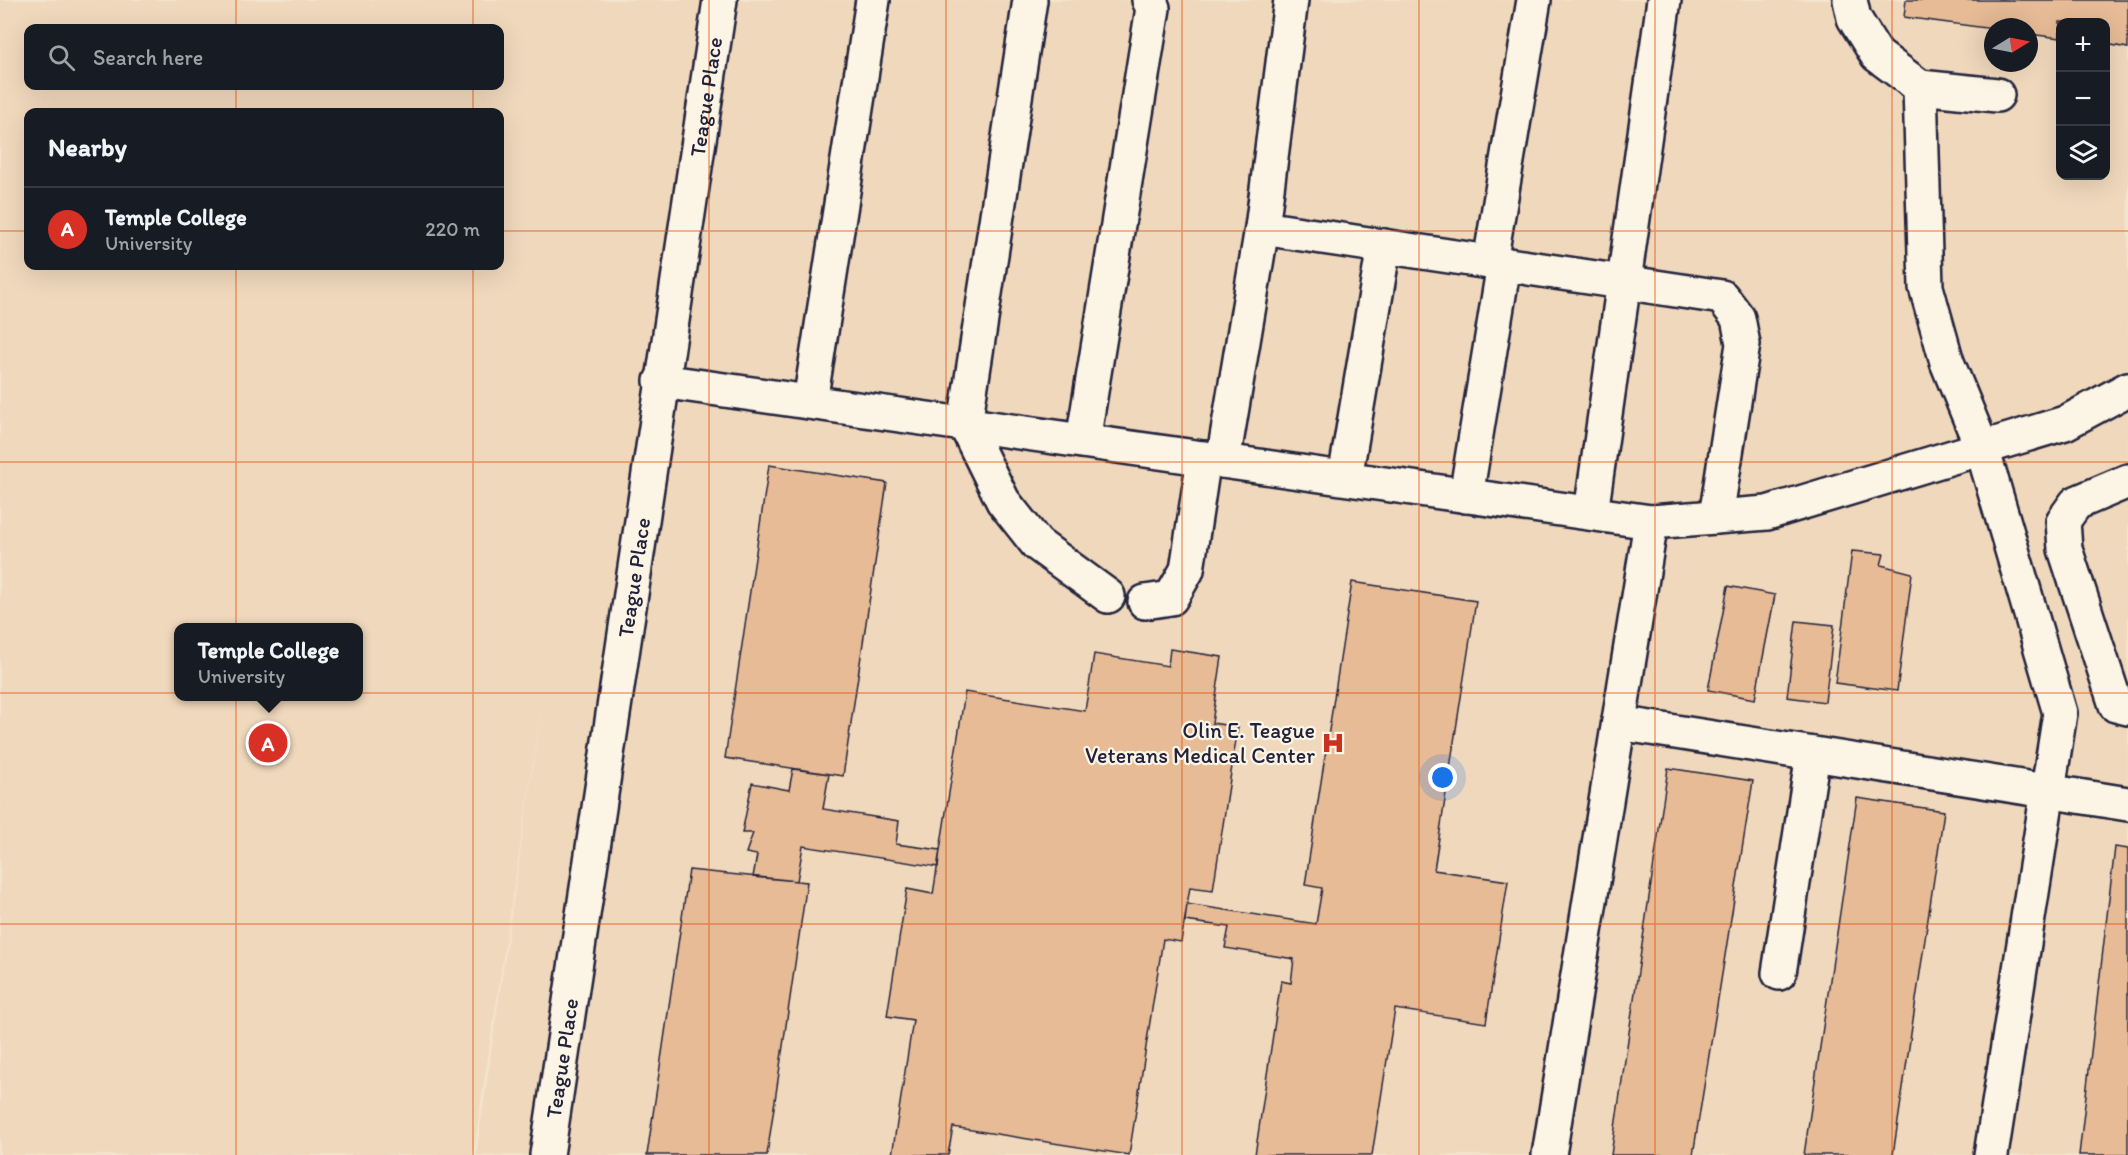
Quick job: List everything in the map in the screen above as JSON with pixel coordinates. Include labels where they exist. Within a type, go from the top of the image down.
[{"type":"lane","name":"Teague Place","points":[[547,1155],[661,381],[720,0]]},
{"type":"lane","points":[[810,402],[873,0]]},
{"type":"lane","points":[[1030,0],[965,424],[1003,501],[1037,544],[1108,596]]},
{"type":"lane","points":[[1083,441],[1153,8],[1149,0]]},
{"type":"lane","points":[[1145,602],[1171,598],[1187,570],[1214,459],[1262,228],[1292,0]]},
{"type":"lane","points":[[1466,496],[1534,0]]},
{"type":"lane","points":[[1591,513],[1664,0]]},
{"type":"lane","points":[[1850,0],[1854,18],[1877,56],[1920,87],[1997,95]]},
{"type":"lane","points":[[1920,87],[1926,287],[1947,362],[1982,448],[2060,713],[1991,1155]]},
{"type":"lane","points":[[1262,228],[1722,297],[1738,318],[1743,344],[1716,517]]},
{"type":"lane","points":[[1345,478],[1384,246]]},
{"type":"lane","points":[[661,381],[1651,522],[1767,513],[2065,423],[2128,389]]},
{"type":"lane","points":[[2128,481],[2076,502],[2063,521],[2065,549],[2115,705],[2128,708]]},
{"type":"lane","points":[[1549,1155],[1651,522]]},
{"type":"lane","points":[[1619,723],[2128,802]]},
{"type":"lane","points":[[1779,973],[1813,754]]},
{"type":"shaded area","name":"Olin E. Teague Veterans Medical Center","points":[[0,0],[2128,0],[2128,1155],[476,1155],[546,677],[473,1155],[0,1155]]},
{"type":"building","points":[[1906,0],[2128,0],[2128,48],[2110,45],[2110,18],[2056,18],[2056,37],[2038,35],[2038,18],[1984,18],[1984,28],[1904,17]]},
{"type":"building","points":[[769,465],[887,483],[843,776],[725,758]]},
{"type":"building","points":[[1852,551],[1884,554],[1881,565],[1912,573],[1897,691],[1835,683]]},
{"type":"building","points":[[1352,582],[1476,601],[1434,870],[1508,881],[1486,1023],[1395,1009],[1372,1155],[1255,1155],[1281,981],[1291,983],[1294,959],[1225,948],[1229,927],[1185,921],[1187,904],[1316,924],[1322,888],[1305,885]]},
{"type":"building","points":[[1728,586],[1775,595],[1755,699],[1708,690]]},
{"type":"building","points":[[1796,621],[1834,625],[1825,702],[1787,697]]},
{"type":"building","points":[[1170,649],[1222,657],[1212,723],[1238,727],[1213,890],[1190,887],[1181,942],[1163,939],[1129,1155],[953,1127],[948,1155],[892,1155],[913,1020],[887,1016],[907,889],[933,894],[965,692],[1085,711],[1094,654],[1168,666]]},
{"type":"building","points":[[1668,768],[1753,781],[1693,1155],[1611,1155]]},
{"type":"building","points":[[793,769],[829,774],[823,809],[899,821],[896,844],[940,850],[938,867],[803,846],[797,881],[753,877],[757,855],[746,853],[753,833],[742,833],[752,783],[789,790]]},
{"type":"building","points":[[1857,798],[1944,811],[1893,1155],[1804,1155]]},
{"type":"building","points":[[2115,847],[2128,849],[2128,1155],[2079,1155]]},
{"type":"building","points":[[689,870],[807,882],[767,1155],[647,1155]]},
{"type":"place","name":"Temple College","points":[[268,743]]},
{"type":"place","name":"Olin E. Teague Veterans Medical Center","points":[[1333,743]]}]
